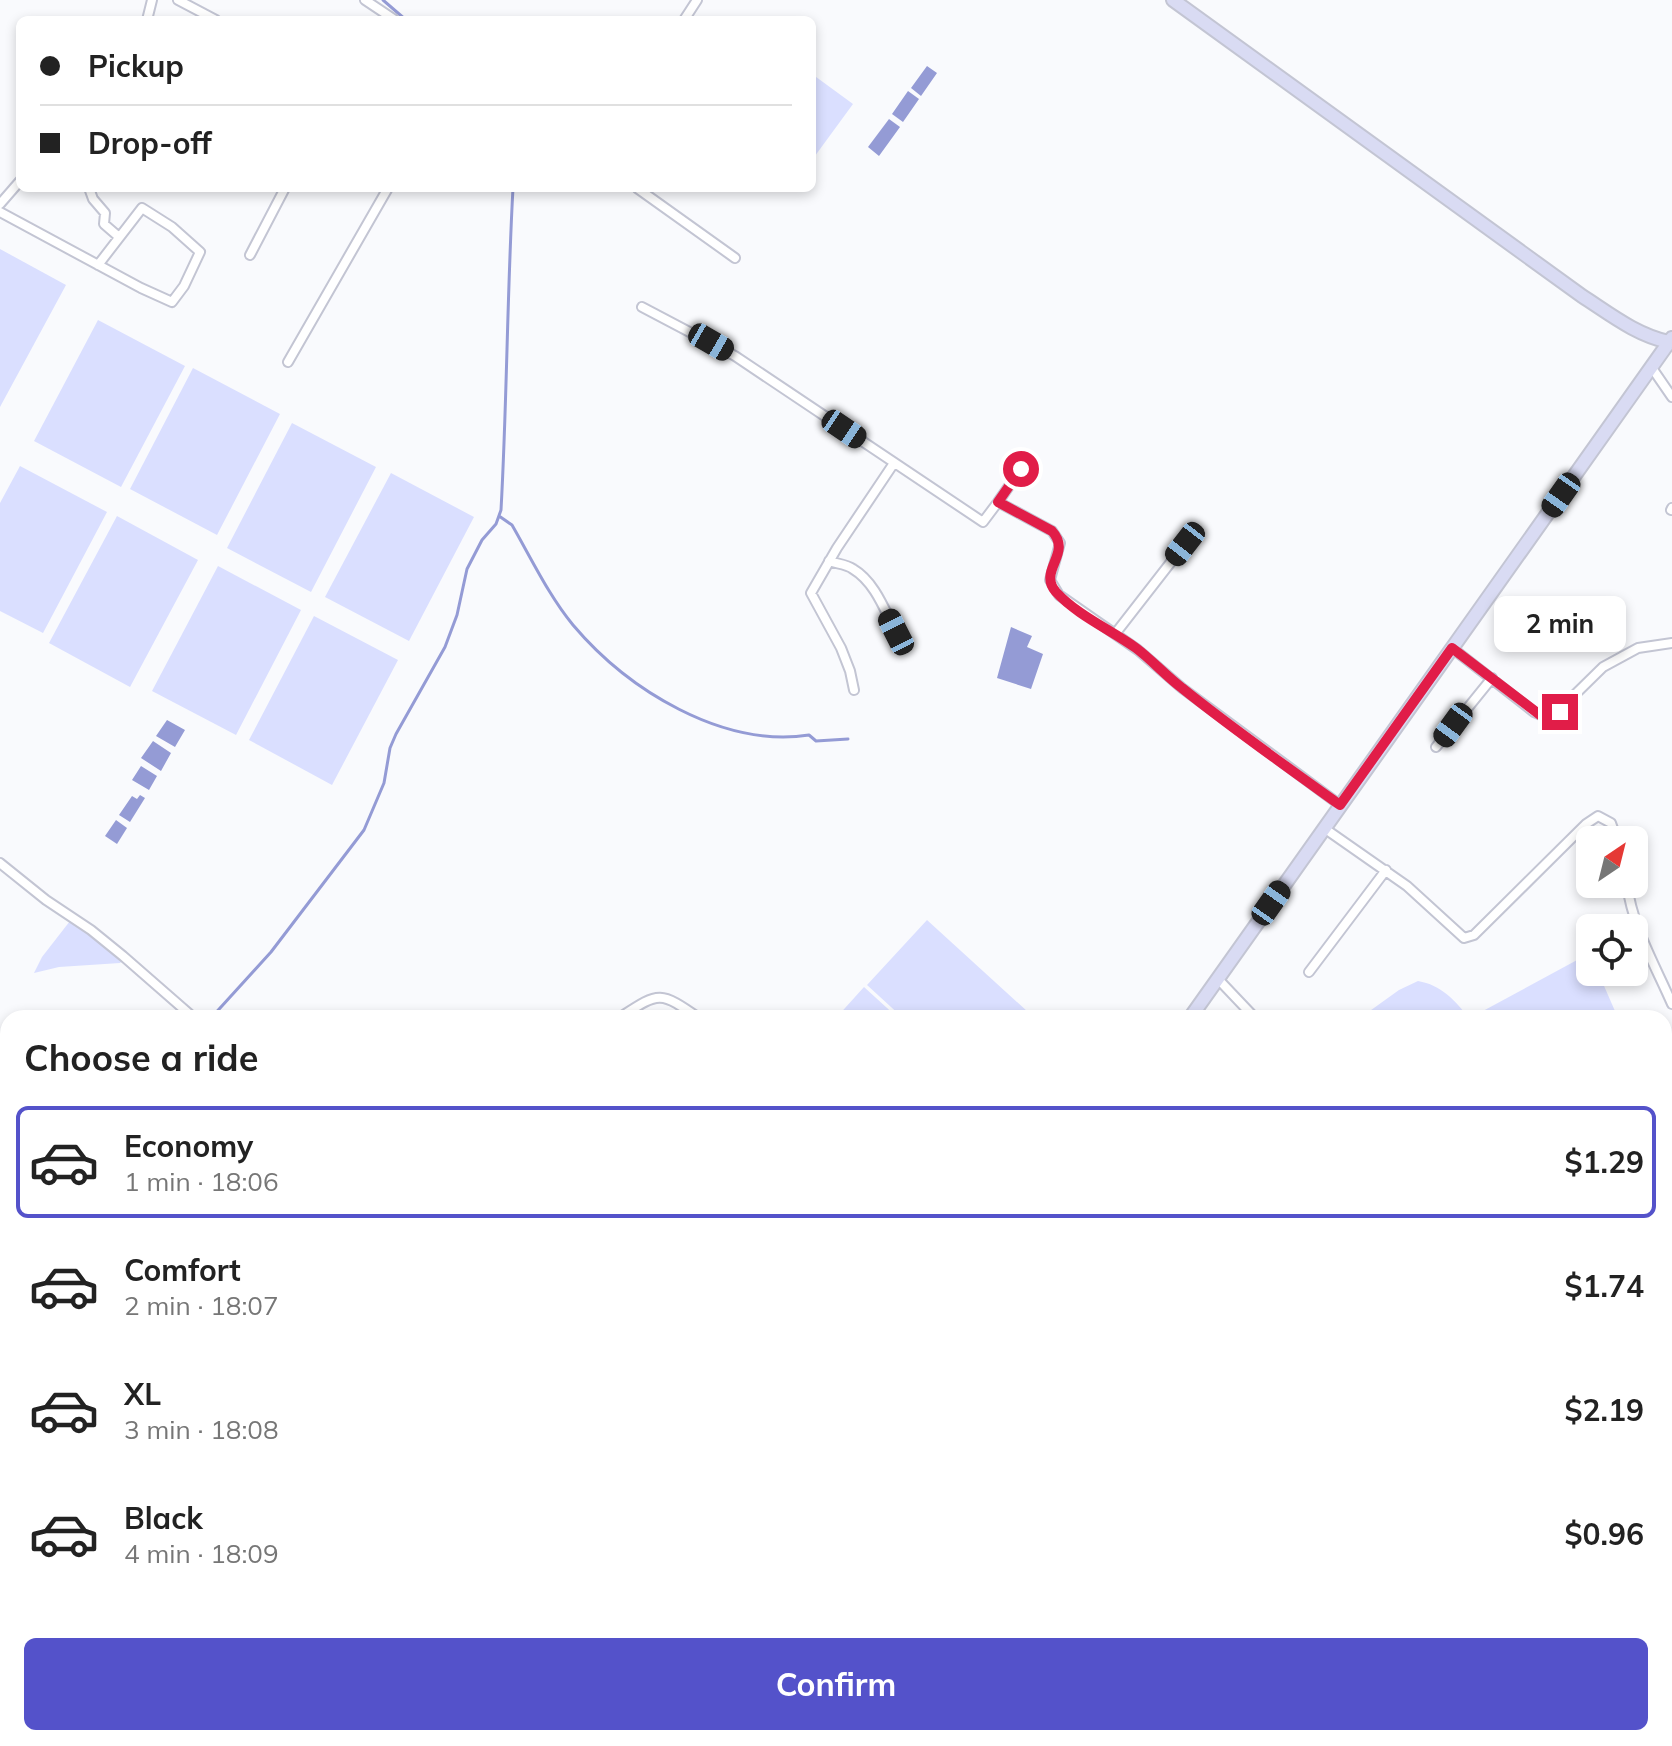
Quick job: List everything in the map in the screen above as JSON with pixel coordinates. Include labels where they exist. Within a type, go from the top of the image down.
[{"type":"street","points":[[178,0],[208,16]]},
{"type":"street","points":[[365,0],[389,16]]},
{"type":"street","points":[[1173,0],[1582,296],[1634,330],[1650,338],[1671,341],[1196,1010]]},
{"type":"street","points":[[376,16],[380,10]]},
{"type":"street","points":[[0,204],[16,186]]},
{"type":"street","points":[[90,192],[105,213],[104,224],[119,237]]},
{"type":"street","points":[[250,255],[283,192]]},
{"type":"street","points":[[288,362],[386,192]]},
{"type":"street","points":[[643,192],[735,258]]},
{"type":"street","points":[[0,212],[98,265],[172,302],[184,286],[200,252],[172,227],[142,208],[98,265]]},
{"type":"street","points":[[642,307],[735,356],[983,522],[1021,469]]},
{"type":"street","points":[[1652,368],[1672,397]]},
{"type":"street","points":[[854,690],[841,648],[811,598],[812,589],[894,463]]},
{"type":"street","points":[[998,502],[1058,537],[1060,550],[1051,572],[1053,587],[1059,595],[1138,650],[1182,688],[1340,805]]},
{"type":"street","points":[[1115,634],[1185,544]]},
{"type":"street","points":[[829,561],[858,572],[876,593],[896,632]]},
{"type":"street","points":[[1452,648],[1534,712],[1550,719],[1603,667],[1638,648],[1672,643]]},
{"type":"street","points":[[1436,747],[1492,678]]},
{"type":"street","points":[[1584,826],[1598,816],[1612,826]]},
{"type":"street","points":[[1324,828],[1386,870],[1438,912],[1464,938],[1474,935],[1576,834]]},
{"type":"street","points":[[0,863],[46,900],[91,930],[185,1010]]},
{"type":"street","points":[[1309,972],[1386,870]]},
{"type":"street","points":[[1629,898],[1672,1004]]},
{"type":"street","points":[[1218,979],[1247,1010]]},
{"type":"street","points":[[632,1010],[652,997],[662,996],[686,1010]]},
{"type":"shaded area","points":[[816,77],[853,104],[816,155]]},
{"type":"shaded area","points":[[0,249],[66,285],[0,407]]},
{"type":"shaded area","points":[[98,320],[185,366],[121,487],[34,441]]},
{"type":"shaded area","points":[[193,368],[280,414],[217,535],[130,489]]},
{"type":"shaded area","points":[[292,423],[376,467],[311,592],[227,548]]},
{"type":"shaded area","points":[[20,466],[107,512],[43,633],[0,611],[0,503]]},
{"type":"shaded area","points":[[391,473],[474,517],[409,641],[325,597]]},
{"type":"shaded area","points":[[117,516],[198,560],[130,687],[49,643]]},
{"type":"shaded area","points":[[218,566],[301,610],[236,735],[152,691]]},
{"type":"shaded area","points":[[314,616],[398,660],[332,785],[249,740]]},
{"type":"shaded area","points":[[927,920],[1026,1010],[894,1010],[867,985]]},
{"type":"shaded area","points":[[70,921],[91,932],[123,960],[120,963],[59,967],[34,973],[42,957]]},
{"type":"shaded area","points":[[1576,961],[1576,986],[1604,986],[1615,1010],[1485,1010]]},
{"type":"shaded area","points":[[1418,981],[1434,986],[1462,1010],[1371,1010]]},
{"type":"shaded area","points":[[864,987],[889,1010],[843,1010]]},
{"type":"water","points":[[927,66],[937,73],[921,96],[911,88]]},
{"type":"water","points":[[908,91],[919,99],[903,122],[892,114]]},
{"type":"water","points":[[889,119],[900,127],[879,156],[868,147]]},
{"type":"water","points":[[1011,627],[1032,636],[1027,647],[1043,654],[1031,689],[997,678]]},
{"type":"water","points":[[167,720],[185,730],[175,747],[156,736]]},
{"type":"water","points":[[153,741],[171,753],[161,771],[141,758]]},
{"type":"water","points":[[141,766],[157,776],[149,790],[132,780]]},
{"type":"water","points":[[140,795],[145,798],[130,822],[119,815],[132,796],[137,799]]},
{"type":"water","points":[[116,820],[127,828],[117,844],[105,836]]},
{"type":"waterway","points":[[383,0],[401,16]]},
{"type":"waterway","points":[[218,1010],[271,952],[364,830],[384,783],[390,748],[396,734],[445,647],[457,615],[467,569],[482,540],[496,524],[501,510],[513,192]]},
{"type":"waterway","points":[[499,516],[512,525],[548,589],[573,625],[595,649],[649,692],[711,723],[743,732],[776,737],[809,735],[816,741],[848,739]]},
{"type":"route","points":[[1021,469],[998,502],[1058,537],[1060,550],[1050,580],[1059,595],[1138,650],[1182,688],[1340,805],[1452,648],[1544,718],[1550,719],[1560,712]]}]
